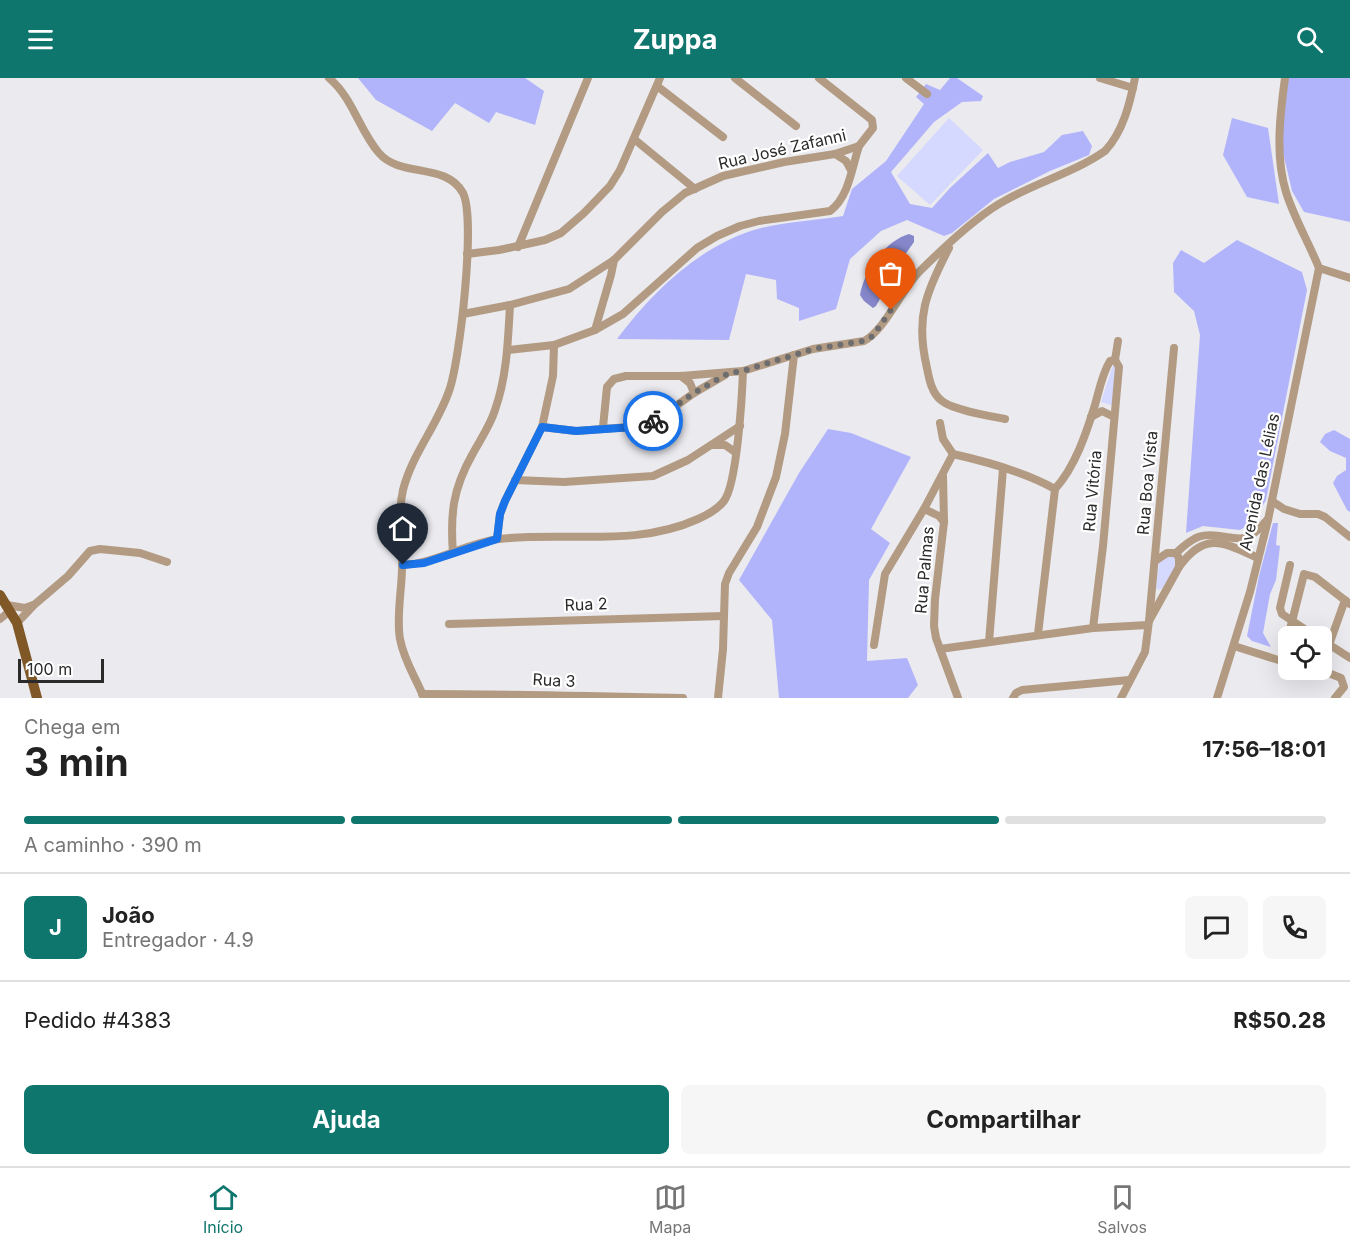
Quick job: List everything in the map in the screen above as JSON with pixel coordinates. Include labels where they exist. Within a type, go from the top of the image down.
[{"type":"main road","points":[[0,595],[17,624],[37,698]]},
{"type":"street","points":[[329,78],[344,94],[369,138],[386,159],[442,176],[455,183],[467,205],[464,314],[450,390],[414,460],[403,491],[400,528],[403,565],[400,637],[410,670],[423,696]]},
{"type":"street","points":[[518,247],[588,78]]},
{"type":"street","points":[[735,78],[796,126]]},
{"type":"street","name":"Rua José Zafanni","points":[[464,314],[569,290],[614,260],[676,199],[723,176],[784,162],[835,154],[859,147],[873,128],[872,120],[819,78]]},
{"type":"street","points":[[906,78],[927,94]]},
{"type":"street","points":[[1100,78],[1133,88]]},
{"type":"street","points":[[603,427],[607,387],[611,380],[626,376],[681,376],[743,371],[813,349],[864,341],[870,338],[906,288],[933,259],[996,206],[1105,151],[1115,136],[1132,100],[1135,78]]},
{"type":"street","points":[[1285,78],[1281,129],[1281,165],[1284,184],[1319,268],[1350,278]]},
{"type":"street","points":[[467,254],[518,247],[554,237],[584,213],[610,186],[634,139],[658,82],[723,136]]},
{"type":"street","points":[[634,139],[695,189]]},
{"type":"street","points":[[508,350],[554,345],[595,330],[619,316],[698,248],[717,236],[740,226],[759,221],[830,211],[843,195],[859,147]]},
{"type":"street","points":[[835,154],[846,161],[851,170]]},
{"type":"street","points":[[952,242],[930,287],[921,320],[922,344],[928,375],[932,388],[943,402],[1005,419]]},
{"type":"street","points":[[595,330],[614,260]]},
{"type":"street","name":"Avenida das Lélias","points":[[1217,698],[1234,646],[1268,520],[1319,268]]},
{"type":"street","points":[[590,277],[607,290]]},
{"type":"street","points":[[603,303],[613,314],[619,316]]},
{"type":"street","points":[[453,553],[451,517],[456,489],[495,411],[508,350],[510,305]]},
{"type":"street","points":[[1038,634],[1055,489],[1064,479],[1072,464],[1091,417],[1105,373],[1114,360],[1119,341]]},
{"type":"street","points":[[497,539],[500,514],[542,427],[553,376],[554,345]]},
{"type":"street","name":"Rua Boa Vista","points":[[1121,698],[1145,652],[1173,348]]},
{"type":"street","points":[[718,698],[726,579],[757,527],[778,471],[790,398],[794,355]]},
{"type":"street","name":"Rua Vitória","points":[[1093,628],[1119,367],[1114,360]]},
{"type":"street","points":[[403,565],[424,563],[497,539],[629,537],[659,533],[684,525],[715,510],[724,501],[730,486],[740,426],[743,371]]},
{"type":"street","points":[[542,427],[576,431],[603,427],[643,426],[729,373]]},
{"type":"street","points":[[681,376],[690,383],[694,393]]},
{"type":"street","points":[[1091,417],[1102,411],[1114,417]]},
{"type":"street","points":[[940,423],[943,440],[953,454],[980,460],[1038,480],[1055,489]]},
{"type":"street","points":[[515,480],[564,482],[645,477],[672,469],[740,426]]},
{"type":"street","points":[[712,445],[725,445],[735,452]]},
{"type":"street","points":[[874,645],[885,574],[943,476],[953,454]]},
{"type":"street","points":[[989,642],[1003,469]]},
{"type":"street","name":"Rua Palmas","points":[[943,476],[944,522],[934,614],[935,631],[958,698]]},
{"type":"street","points":[[1272,501],[1284,509],[1300,514],[1318,514],[1326,517],[1350,537]]},
{"type":"street","points":[[924,509],[939,516],[944,522]]},
{"type":"street","points":[[1155,561],[1167,553],[1176,553],[1190,540],[1200,536],[1212,534],[1232,538],[1246,537],[1268,520]]},
{"type":"street","points":[[940,649],[1038,634],[1149,623],[1179,567],[1196,547],[1212,543],[1236,548],[1258,558]]},
{"type":"street","points":[[17,624],[34,605],[68,576],[90,551],[100,549],[140,553],[166,562]]},
{"type":"street","points":[[1176,553],[1179,558],[1179,567]]},
{"type":"street","points":[[1290,565],[1280,608],[1282,614],[1300,626]]},
{"type":"street","points":[[1291,626],[1304,574],[1315,577],[1347,602],[1332,629]]},
{"type":"street","points":[[1151,591],[1163,595]]},
{"type":"street","points":[[0,619],[9,608],[25,608],[34,605]]},
{"type":"street","name":"Rua 2","points":[[449,624],[724,616]]},
{"type":"street","points":[[1234,646],[1278,660]]},
{"type":"street","points":[[1332,646],[1350,658]]},
{"type":"street","points":[[1332,675],[1341,678],[1344,687],[1335,698]]},
{"type":"street","points":[[1013,698],[1022,690],[1129,680]]},
{"type":"street","points":[[1061,698],[1066,687]]},
{"type":"street","name":"Rua 3","points":[[423,696],[517,693],[596,698],[683,698]]},
{"type":"shaded area","points":[[358,78],[525,78],[544,91],[535,125],[496,112],[489,123],[455,103],[432,131],[376,100]]},
{"type":"shaded area","points":[[950,78],[957,78],[983,96],[981,101],[962,102],[934,122],[891,172],[910,204],[932,208],[988,153],[998,168],[1044,152],[1062,135],[1083,131],[1092,146],[1089,155],[1050,171],[994,199],[952,233],[944,236],[907,220],[881,231],[850,259],[836,309],[799,321],[799,308],[777,299],[776,280],[746,274],[729,340],[617,339],[663,287],[699,257],[718,245],[761,228],[843,216],[852,189],[886,161],[924,104],[916,97],[926,84],[940,90]]},
{"type":"shaded area","points":[[1285,78],[1350,78],[1350,222],[1304,212],[1292,191],[1281,144]]},
{"type":"shaded area","points":[[949,118],[983,150],[930,205],[897,176]]},
{"type":"shaded area","points":[[1232,118],[1268,128],[1279,204],[1247,197],[1223,155]]},
{"type":"shaded area","points":[[909,234],[914,236],[914,242],[873,308],[860,295],[866,276],[884,250]]},
{"type":"shaded area","points":[[1237,240],[1302,272],[1307,290],[1266,500],[1253,522],[1240,530],[1203,526],[1186,533],[1200,335],[1194,311],[1174,292],[1173,263],[1181,250],[1204,263]]},
{"type":"shaded area","points":[[1113,365],[1117,365],[1113,405],[1111,405],[1101,402]]},
{"type":"shaded area","points":[[828,429],[851,433],[911,457],[871,529],[890,543],[869,580],[867,661],[907,658],[918,685],[908,698],[779,698],[772,620],[739,580],[799,473]]},
{"type":"shaded area","points":[[1334,430],[1350,439],[1350,512],[1333,483],[1337,476],[1346,470],[1346,458],[1330,451],[1320,442],[1325,434]]},
{"type":"shaded area","points":[[1273,523],[1278,523],[1276,545],[1280,546],[1276,580],[1270,594],[1263,633],[1271,647],[1252,641],[1247,636]]},
{"type":"shaded area","points":[[1174,555],[1178,561],[1163,588],[1158,590],[1156,587],[1159,563],[1163,557]]},
{"type":"way so far","points":[[653,421],[729,373],[743,371],[813,349],[864,341],[873,336],[891,310]]},
{"type":"route","points":[[403,565],[424,563],[497,539],[500,514],[505,501],[542,427],[576,431],[603,427],[643,426],[653,421]]}]
